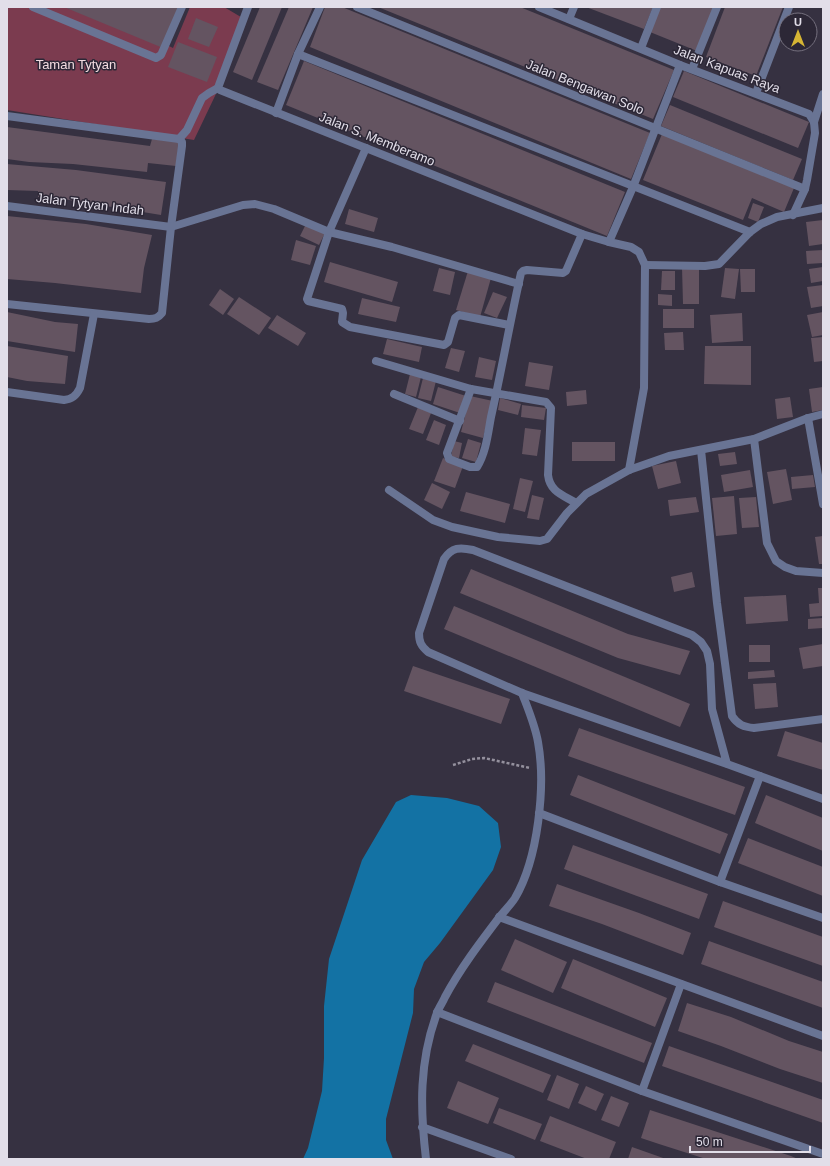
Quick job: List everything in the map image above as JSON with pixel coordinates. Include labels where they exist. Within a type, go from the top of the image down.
[{"type":"street","points":[[33,7],[156,58],[161,55],[182,7]]},
{"type":"street","points":[[179,140],[187,130],[202,98],[218,88],[248,7]]},
{"type":"street","points":[[276,113],[298,54],[320,7]]},
{"type":"street","name":"Jalan Bengawan Solo","points":[[357,7],[805,189]]},
{"type":"street","name":"Jalan Kapuas Raya","points":[[538,7],[642,48],[680,65],[809,114],[814,122]]},
{"type":"street","points":[[569,19],[574,7]]},
{"type":"street","points":[[642,48],[657,7]]},
{"type":"street","points":[[692,69],[717,7]]},
{"type":"street","points":[[756,93],[789,7]]},
{"type":"street","points":[[298,54],[750,232]]},
{"type":"street","points":[[609,242],[633,187],[680,65]]},
{"type":"street","name":"Jalan S. Memberamo","points":[[218,88],[276,113],[582,234],[631,247],[639,252],[645,265]]},
{"type":"street","points":[[793,215],[805,189],[815,133],[814,122],[823,94]]},
{"type":"street","points":[[7,116],[179,140],[182,142],[162,313],[159,317],[156,319],[149,319],[7,304]]},
{"type":"street","points":[[366,148],[329,232],[307,300],[308,302],[342,310],[342,322],[350,326],[444,345],[448,342],[455,318],[459,314],[509,325]]},
{"type":"street","points":[[171,227],[238,206],[255,204],[274,209],[329,232],[399,249],[519,284]]},
{"type":"street","name":"Jalan Tytyan Indah","points":[[7,206],[171,227]]},
{"type":"street","points":[[629,470],[644,388],[645,265],[705,266],[719,264],[750,232],[761,224],[777,217],[823,208]]},
{"type":"street","points":[[471,389],[447,452],[447,456],[449,459],[470,467],[477,467],[483,455],[521,273],[523,271],[559,274],[566,271],[582,234]]},
{"type":"street","points":[[7,392],[64,400],[71,399],[77,394],[80,388],[94,314]]},
{"type":"street","points":[[376,361],[471,389],[497,392],[546,402],[549,404],[551,408],[548,475],[549,483],[554,490],[576,503]]},
{"type":"street","points":[[394,394],[460,421]]},
{"type":"street","points":[[389,490],[433,520],[452,527],[498,537],[533,541],[547,539],[576,503],[596,488],[629,470],[669,456],[754,439],[808,418],[823,414]]},
{"type":"street","points":[[808,418],[823,504]]},
{"type":"street","points":[[754,439],[767,543],[776,561],[785,567],[796,571],[823,573]]},
{"type":"street","points":[[701,450],[717,602],[732,716],[737,723],[745,727],[754,728],[823,719]]},
{"type":"street","points":[[727,764],[712,709],[710,664],[707,651],[702,642],[692,635],[474,550],[464,548],[455,549],[449,552],[444,559],[419,633],[419,640],[428,652],[522,693],[823,799]]},
{"type":"street","points":[[426,1159],[422,1127],[422,1087],[425,1061],[437,1012],[471,954],[515,898],[531,859],[535,841],[539,813],[540,770],[538,742],[533,722],[522,693]]},
{"type":"street","points":[[720,882],[760,776]]},
{"type":"street","points":[[539,813],[720,882],[823,918]]},
{"type":"street","points":[[499,917],[823,1036]]},
{"type":"street","points":[[642,1091],[681,984]]},
{"type":"street","points":[[437,1012],[642,1091],[823,1154]]},
{"type":"street","points":[[422,1127],[511,1159]]},
{"type":"path","points":[[453,765],[472,759],[484,758],[540,770]]},
{"type":"green space","name":"Taman Tytyan","points":[[7,7],[89,7],[173,48],[190,7],[224,7],[246,20],[225,75],[194,140],[7,110]]},
{"type":"water","points":[[411,795],[447,798],[479,806],[498,823],[501,847],[493,870],[440,943],[424,962],[414,989],[413,1013],[386,1119],[386,1140],[393,1159],[303,1159],[308,1148],[322,1091],[324,1058],[324,1006],[329,959],[362,860],[396,802]]},
{"type":"building","points":[[64,7],[179,7],[163,48]]},
{"type":"building","points":[[260,7],[282,7],[252,80],[233,72]]},
{"type":"building","points":[[289,7],[313,7],[278,90],[257,82]]},
{"type":"building","points":[[325,7],[342,7],[650,133],[631,179],[310,47]]},
{"type":"building","points":[[378,7],[520,7],[674,70],[653,119]]},
{"type":"building","points":[[586,7],[653,7],[644,29]]},
{"type":"building","points":[[660,7],[714,7],[697,51],[650,32]]},
{"type":"building","points":[[725,7],[783,7],[781,12],[778,12],[778,20],[756,76],[706,57]]},
{"type":"building","points":[[196,18],[218,27],[209,47],[188,39]]},
{"type":"building","points":[[178,42],[217,57],[207,82],[168,67]]},
{"type":"building","points":[[304,61],[625,192],[607,236],[286,105]]},
{"type":"building","points":[[684,71],[809,122],[798,148],[673,97]]},
{"type":"building","points":[[670,105],[802,159],[793,180],[661,126]]},
{"type":"building","points":[[7,127],[150,146],[152,139],[179,142],[176,166],[148,163],[147,172],[7,159]]},
{"type":"building","points":[[662,134],[794,188],[784,212],[752,198],[743,220],[643,180]]},
{"type":"building","points":[[7,164],[76,170],[166,182],[161,215],[57,198],[38,197],[38,191],[7,190]]},
{"type":"building","points":[[753,203],[764,207],[758,222],[748,218]]},
{"type":"building","points":[[349,209],[378,218],[374,232],[345,224]]},
{"type":"building","points":[[7,216],[86,224],[152,235],[144,268],[141,293],[7,279]]},
{"type":"building","points":[[823,220],[823,244],[809,246],[806,222]]},
{"type":"building","points":[[306,224],[325,233],[319,245],[300,236]]},
{"type":"building","points":[[296,240],[316,246],[310,265],[291,260]]},
{"type":"building","points":[[823,250],[823,263],[807,264],[806,251]]},
{"type":"building","points":[[330,262],[398,282],[392,302],[324,282]]},
{"type":"building","points":[[682,267],[699,267],[699,304],[683,304]]},
{"type":"building","points":[[823,267],[823,281],[811,283],[809,269]]},
{"type":"building","points":[[439,268],[455,272],[450,295],[433,291]]},
{"type":"building","points":[[725,268],[739,269],[735,299],[721,297]]},
{"type":"building","points":[[740,269],[755,269],[755,292],[741,292]]},
{"type":"building","points":[[468,271],[491,278],[480,317],[456,310]]},
{"type":"building","points":[[662,271],[675,271],[675,290],[661,290]]},
{"type":"building","points":[[823,285],[823,306],[811,308],[807,287]]},
{"type":"building","points":[[220,289],[234,299],[223,315],[209,305]]},
{"type":"building","points":[[493,292],[507,297],[497,318],[484,313]]},
{"type":"building","points":[[658,294],[672,295],[672,306],[658,305]]},
{"type":"building","points":[[239,297],[271,318],[259,335],[227,314]]},
{"type":"building","points":[[362,298],[400,307],[396,322],[358,314]]},
{"type":"building","points":[[663,309],[694,309],[694,328],[663,328]]},
{"type":"building","points":[[7,312],[55,322],[78,324],[75,352],[7,341]]},
{"type":"building","points":[[823,312],[823,335],[812,337],[807,315]]},
{"type":"building","points":[[742,313],[743,341],[712,343],[710,315]]},
{"type":"building","points":[[277,315],[306,333],[298,346],[268,328]]},
{"type":"building","points":[[683,332],[684,350],[665,350],[664,333]]},
{"type":"building","points":[[823,337],[823,361],[814,362],[811,338]]},
{"type":"building","points":[[387,339],[422,347],[419,362],[383,354]]},
{"type":"building","points":[[7,346],[68,356],[65,384],[27,381],[7,377]]},
{"type":"building","points":[[705,346],[751,346],[751,385],[704,384]]},
{"type":"building","points":[[451,348],[465,351],[459,372],[445,368]]},
{"type":"building","points":[[479,357],[496,361],[492,380],[475,377]]},
{"type":"building","points":[[529,362],[553,366],[549,390],[525,386]]},
{"type":"building","points":[[410,374],[421,377],[416,397],[405,394]]},
{"type":"building","points":[[423,378],[436,381],[431,401],[418,398]]},
{"type":"building","points":[[438,387],[466,396],[460,413],[433,404]]},
{"type":"building","points":[[823,387],[823,410],[812,412],[809,389]]},
{"type":"building","points":[[586,390],[587,404],[567,406],[566,392]]},
{"type":"building","points":[[470,396],[493,401],[483,438],[461,432]]},
{"type":"building","points":[[790,397],[793,417],[777,419],[775,399]]},
{"type":"building","points":[[500,398],[521,404],[518,415],[498,410]]},
{"type":"building","points":[[522,405],[546,408],[544,420],[521,417]]},
{"type":"building","points":[[418,407],[431,413],[423,434],[409,429]]},
{"type":"building","points":[[434,420],[446,425],[439,445],[426,440]]},
{"type":"building","points":[[525,428],[541,430],[537,456],[522,454]]},
{"type":"building","points":[[468,439],[481,443],[476,462],[462,458]]},
{"type":"building","points":[[454,441],[462,443],[459,458],[451,457]]},
{"type":"building","points":[[572,442],[615,442],[615,461],[572,461]]},
{"type":"building","points":[[735,452],[737,464],[720,466],[718,454]]},
{"type":"building","points":[[443,458],[463,466],[455,488],[434,481]]},
{"type":"building","points":[[676,461],[681,483],[658,489],[652,466]]},
{"type":"building","points":[[786,469],[792,500],[773,504],[767,472]]},
{"type":"building","points":[[750,470],[753,487],[724,492],[721,475]]},
{"type":"building","points":[[813,475],[815,487],[792,489],[791,477]]},
{"type":"building","points":[[520,478],[533,481],[525,512],[513,509]]},
{"type":"building","points":[[432,483],[450,492],[442,509],[424,500]]},
{"type":"building","points":[[466,492],[510,504],[505,523],[460,511]]},
{"type":"building","points":[[532,495],[544,498],[539,520],[527,518]]},
{"type":"building","points":[[734,496],[737,534],[716,536],[712,498]]},
{"type":"building","points":[[696,497],[699,512],[670,516],[668,500]]},
{"type":"building","points":[[756,497],[759,527],[742,528],[739,498]]},
{"type":"building","points":[[823,536],[823,564],[819,564],[815,537]]},
{"type":"building","points":[[471,569],[628,634],[690,651],[680,675],[618,658],[460,593]]},
{"type":"building","points":[[692,572],[695,587],[674,592],[671,577]]},
{"type":"building","points":[[818,588],[823,588],[823,616],[810,617],[809,604],[819,603]]},
{"type":"building","points":[[786,595],[788,621],[746,624],[744,597]]},
{"type":"building","points":[[454,606],[690,704],[680,727],[444,629]]},
{"type":"building","points":[[823,618],[823,628],[808,629],[808,619]]},
{"type":"building","points":[[823,644],[823,666],[803,669],[799,648]]},
{"type":"building","points":[[749,645],[770,645],[770,662],[749,662]]},
{"type":"building","points":[[413,666],[510,699],[501,724],[404,691]]},
{"type":"building","points":[[774,670],[775,677],[748,679],[748,672]]},
{"type":"building","points":[[776,683],[778,707],[755,709],[753,684]]},
{"type":"building","points":[[579,728],[745,787],[735,815],[568,756]]},
{"type":"building","points":[[785,731],[823,743],[823,770],[777,756]]},
{"type":"building","points":[[578,775],[728,834],[720,854],[570,795]]},
{"type":"building","points":[[766,795],[823,818],[823,851],[755,823]]},
{"type":"building","points":[[748,838],[823,867],[823,896],[738,863]]},
{"type":"building","points":[[573,845],[708,894],[699,919],[564,869]]},
{"type":"building","points":[[557,884],[691,933],[683,955],[602,924],[549,906]]},
{"type":"building","points":[[723,901],[823,937],[823,966],[714,927]]},
{"type":"building","points":[[515,939],[567,962],[553,993],[501,970]]},
{"type":"building","points":[[709,941],[823,982],[823,1008],[701,964]]},
{"type":"building","points":[[573,959],[667,998],[655,1027],[561,988]]},
{"type":"building","points":[[495,982],[652,1043],[644,1063],[487,1002]]},
{"type":"building","points":[[687,1003],[731,1017],[789,1041],[823,1052],[823,1083],[780,1069],[678,1031]]},
{"type":"building","points":[[473,1044],[551,1075],[543,1093],[465,1061]]},
{"type":"building","points":[[669,1046],[823,1100],[823,1123],[662,1066]]},
{"type":"building","points":[[557,1075],[579,1084],[569,1109],[547,1100]]},
{"type":"building","points":[[458,1081],[499,1098],[488,1124],[447,1108]]},
{"type":"building","points":[[586,1086],[604,1094],[596,1111],[578,1103]]},
{"type":"building","points":[[611,1096],[629,1103],[619,1127],[601,1120]]},
{"type":"building","points":[[499,1108],[542,1124],[535,1140],[493,1123]]},
{"type":"building","points":[[650,1110],[798,1159],[706,1159],[659,1144],[641,1138]]},
{"type":"building","points":[[550,1116],[616,1142],[609,1159],[587,1159],[540,1141]]},
{"type":"building","points":[[632,1147],[666,1159],[628,1159]]}]
